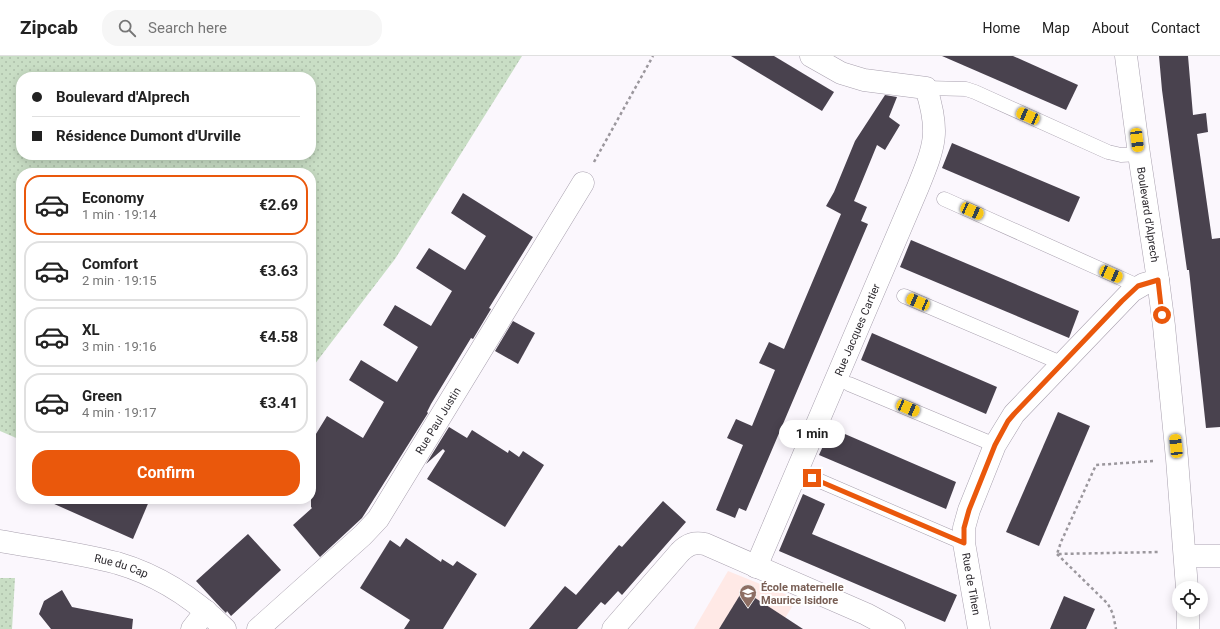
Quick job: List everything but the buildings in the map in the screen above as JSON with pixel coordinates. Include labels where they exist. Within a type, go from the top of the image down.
[{"type":"street","points":[[811,56],[841,73],[864,80],[926,88]]},
{"type":"street","name":"Boulevard d'Alprech","points":[[1126,56],[1139,154],[1148,283],[1177,459],[1186,556],[1187,581]]},
{"type":"street","name":"Rue Jacques Cartier","points":[[756,567],[928,164],[935,131],[934,115],[926,88]]},
{"type":"street","name":"Rue Paul Justin","points":[[258,629],[378,519],[583,183]]},
{"type":"street","name":"Rue de Tihen","points":[[979,629],[964,543],[964,528],[969,510],[995,445],[1008,421],[1061,363],[1132,291],[1148,283]]},
{"type":"street","name":"Rue du Cap","points":[[0,540],[117,563],[146,574],[165,583],[206,611],[225,629]]},
{"type":"street","points":[[613,629],[680,552],[691,544],[705,544],[866,614],[894,629]]},
{"type":"street","points":[[1186,556],[1220,556]]},
{"type":"street","points":[[192,629],[206,611]]},
{"type":"street","points":[[1188,617],[1188,629]]},
{"type":"lane","points":[[926,88],[966,89],[1108,152],[1121,155],[1139,154]]},
{"type":"lane","points":[[944,199],[1148,283]]},
{"type":"lane","points":[[904,296],[1061,363]]},
{"type":"lane","points":[[849,384],[995,445]]},
{"type":"lane","points":[[812,478],[964,543]]},
{"type":"path","points":[[583,183],[653,56]]},
{"type":"path","points":[[1057,554],[1096,465],[1177,459]]},
{"type":"path","points":[[1057,554],[1161,552],[1186,556]]},
{"type":"path","points":[[1057,554],[1108,604],[1113,614],[1116,629]]},
{"type":"shaded area","name":"École maternelle Maurice Isidore","points":[[728,571],[797,599],[778,629],[694,629]]},
{"type":"green space","points":[[0,56],[522,56],[395,259],[316,362],[316,168],[16,168],[16,438],[0,431]]},
{"type":"green space","points":[[0,578],[15,578],[12,629],[0,629]]},
{"type":"place","name":"École maternelle Maurice Isidore","points":[[748,608]]},
{"type":"route","points":[[812,478],[964,543],[964,528],[969,510],[995,445],[1008,421],[1014,414],[1061,363],[1138,286],[1158,280],[1162,315]]}]
